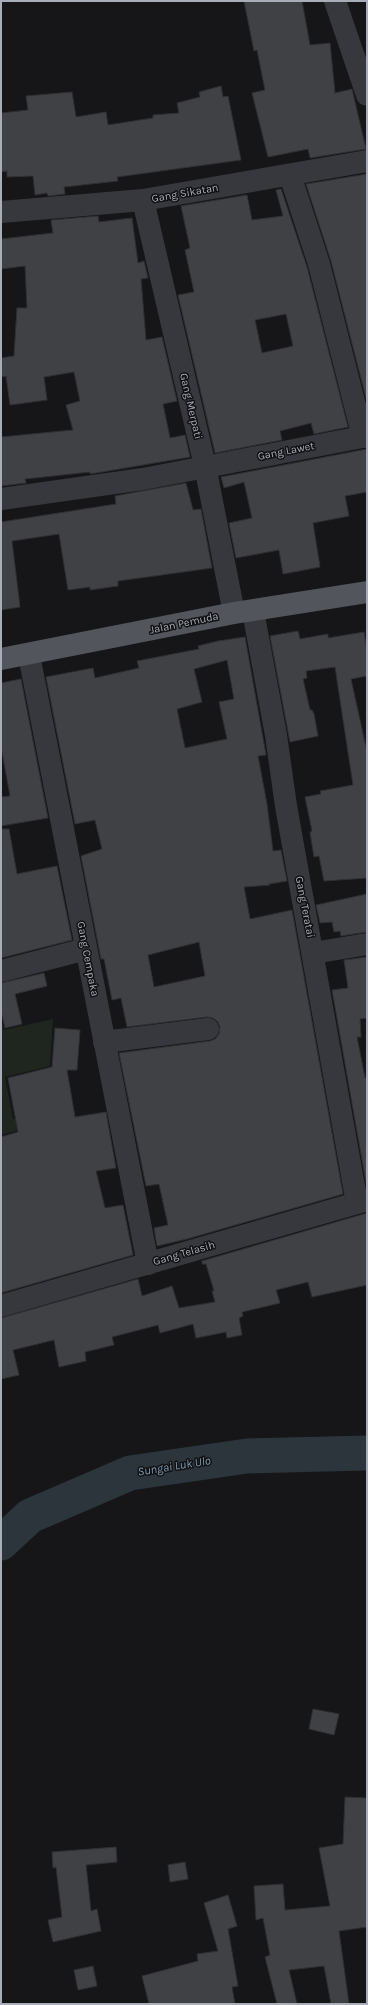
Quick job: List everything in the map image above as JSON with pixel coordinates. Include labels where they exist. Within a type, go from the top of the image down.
[{"type":"main road","name":"Jalan Pemuda","points":[[1,659],[29,655],[244,612],[367,592]]},
{"type":"street","points":[[335,1],[367,95]]},
{"type":"street","name":"Gang Sikatan","points":[[1,212],[143,200],[367,161]]},
{"type":"street","points":[[290,174],[319,264],[365,436]]},
{"type":"street","name":"Gang Merpati","points":[[143,200],[205,466],[244,612]]},
{"type":"street","name":"Gang Lawet","points":[[1,499],[143,479],[365,436]]},
{"type":"street","name":"Gang Teratai","points":[[244,612],[362,1202]]},
{"type":"street","name":"Gang Cempaka","points":[[29,655],[148,1264]]},
{"type":"street","points":[[313,953],[367,944]]},
{"type":"street","points":[[1,971],[86,949]]},
{"type":"street","points":[[104,1042],[208,1029]]},
{"type":"street","name":"Gang Telasih","points":[[1,1306],[362,1202]]},
{"type":"shaded area","points":[[1,1018],[4,1030],[53,1019],[50,1066],[5,1077],[13,1119],[20,1118],[22,1129],[1,1135]]},
{"type":"building","points":[[244,1],[302,1],[310,45],[330,43],[335,93],[352,89],[366,149],[310,158],[308,149],[268,157],[252,93],[265,90],[257,50],[254,51]]},
{"type":"building","points":[[221,86],[223,97],[228,96],[241,160],[117,177],[118,181],[64,187],[65,194],[48,196],[47,193],[35,195],[33,176],[7,177],[7,171],[1,172],[1,113],[28,110],[26,96],[72,92],[76,117],[106,112],[108,125],[153,118],[153,115],[179,113],[177,103],[200,97],[199,92]]},
{"type":"building","points":[[367,174],[367,402],[331,261],[306,184]]},
{"type":"building","points":[[281,189],[307,267],[348,427],[314,434],[311,423],[280,431],[282,440],[215,453],[178,295],[194,292],[185,250],[190,248],[181,206],[247,195],[252,220],[283,216],[276,190]],"holes":[[[286,314],[293,346],[262,353],[255,320]]]},
{"type":"building","points":[[98,216],[99,222],[132,218],[138,263],[144,261],[148,278],[141,279],[146,340],[162,337],[177,401],[163,404],[170,438],[185,435],[190,457],[90,474],[90,472],[25,479],[26,483],[1,486],[1,437],[73,430],[66,405],[80,401],[74,372],[44,377],[47,400],[10,405],[6,376],[1,377],[1,358],[14,356],[17,308],[27,308],[25,266],[1,269],[1,239],[53,233],[51,220]]},
{"type":"building","points":[[367,449],[367,492],[345,496],[349,516],[313,523],[320,567],[283,574],[279,550],[236,558],[229,523],[252,518],[244,482],[224,488],[221,477]]},
{"type":"building","points":[[186,483],[193,510],[201,509],[212,568],[118,581],[118,586],[90,590],[90,587],[68,590],[59,534],[12,541],[20,607],[1,610],[1,522],[116,504],[115,496]]},
{"type":"building","points":[[298,631],[300,639],[328,634],[328,638],[364,632],[367,652],[367,676],[351,679],[367,752],[367,878],[324,881],[319,856],[314,857],[310,832],[312,831],[305,797],[321,794],[320,791],[353,785],[335,667],[306,671],[307,678],[303,679],[310,710],[312,710],[314,714],[318,736],[290,742],[270,636]]},
{"type":"building","points":[[245,637],[266,755],[258,756],[267,804],[273,851],[281,850],[287,881],[269,884],[270,885],[244,887],[250,919],[292,910],[343,1194],[187,1239],[157,1246],[154,1228],[168,1225],[159,1184],[146,1186],[119,1053],[210,1041],[215,1039],[219,1034],[220,1027],[218,1022],[213,1018],[207,1017],[127,1027],[121,998],[112,1000],[104,959],[101,959],[81,856],[102,849],[95,820],[75,824],[46,677],[93,668],[95,678],[139,668],[137,661],[199,649],[198,646]],"holes":[[[227,660],[234,699],[219,702],[227,739],[185,748],[177,709],[202,702],[194,669]],[[199,942],[205,976],[154,987],[148,955]]]},
{"type":"building","points":[[21,679],[48,818],[1,826],[1,797],[10,796],[1,746],[1,683]]},
{"type":"building","points":[[1,829],[9,829],[17,874],[57,866],[72,940],[1,958]]},
{"type":"building","points":[[367,894],[367,932],[341,936],[340,931],[334,932],[332,922],[320,923],[316,905]]},
{"type":"building","points":[[367,957],[367,1018],[360,1019],[361,1037],[357,1037],[365,1078],[367,1078],[367,1188],[332,990],[348,988],[344,960]]},
{"type":"building","points":[[44,973],[47,986],[15,994],[22,1024],[5,1028],[1,1011],[1,983]]},
{"type":"building","points":[[55,1028],[80,1030],[77,1070],[67,1070],[75,1117],[106,1112],[116,1168],[96,1171],[105,1208],[123,1205],[133,1255],[1,1293],[1,1137],[18,1132],[8,1078],[52,1067]]},
{"type":"building","points":[[367,1213],[367,1285],[312,1297],[308,1282],[276,1290],[280,1303],[242,1312],[243,1316],[239,1318],[242,1335],[227,1338],[226,1332],[196,1338],[193,1324],[160,1333],[158,1325],[112,1337],[114,1345],[85,1352],[86,1361],[59,1367],[54,1340],[13,1350],[19,1375],[1,1379],[1,1318],[138,1279],[142,1296],[172,1286],[179,1308],[215,1302],[212,1291],[214,1291],[206,1264],[202,1264],[202,1261]]},
{"type":"building","points":[[313,1709],[339,1714],[334,1735],[309,1729]]},
{"type":"building","points":[[345,1797],[367,1798],[367,1927],[339,1931],[349,2004],[331,2004],[324,1966],[289,1970],[297,2004],[277,2004],[265,1957],[270,1955],[263,1918],[256,1920],[254,1886],[283,1884],[285,1910],[330,1906],[319,1848],[343,1844]]},
{"type":"building","points":[[116,1847],[117,1862],[86,1865],[91,1911],[97,1909],[101,1931],[53,1942],[48,1920],[62,1917],[56,1867],[53,1868],[52,1852]]},
{"type":"building","points":[[185,1862],[188,1879],[170,1882],[168,1865]]},
{"type":"building","points":[[228,1895],[237,1926],[228,1929],[238,1986],[232,1987],[235,2004],[149,2004],[142,1976],[198,1961],[197,1954],[218,1951],[204,1903]]},
{"type":"building","points":[[93,1966],[97,1986],[78,1990],[74,1970]]},
{"type":"waterway","name":"Sungai Luk Ulo","points":[[1,1543],[30,1516],[130,1473],[247,1456],[367,1453]]}]
